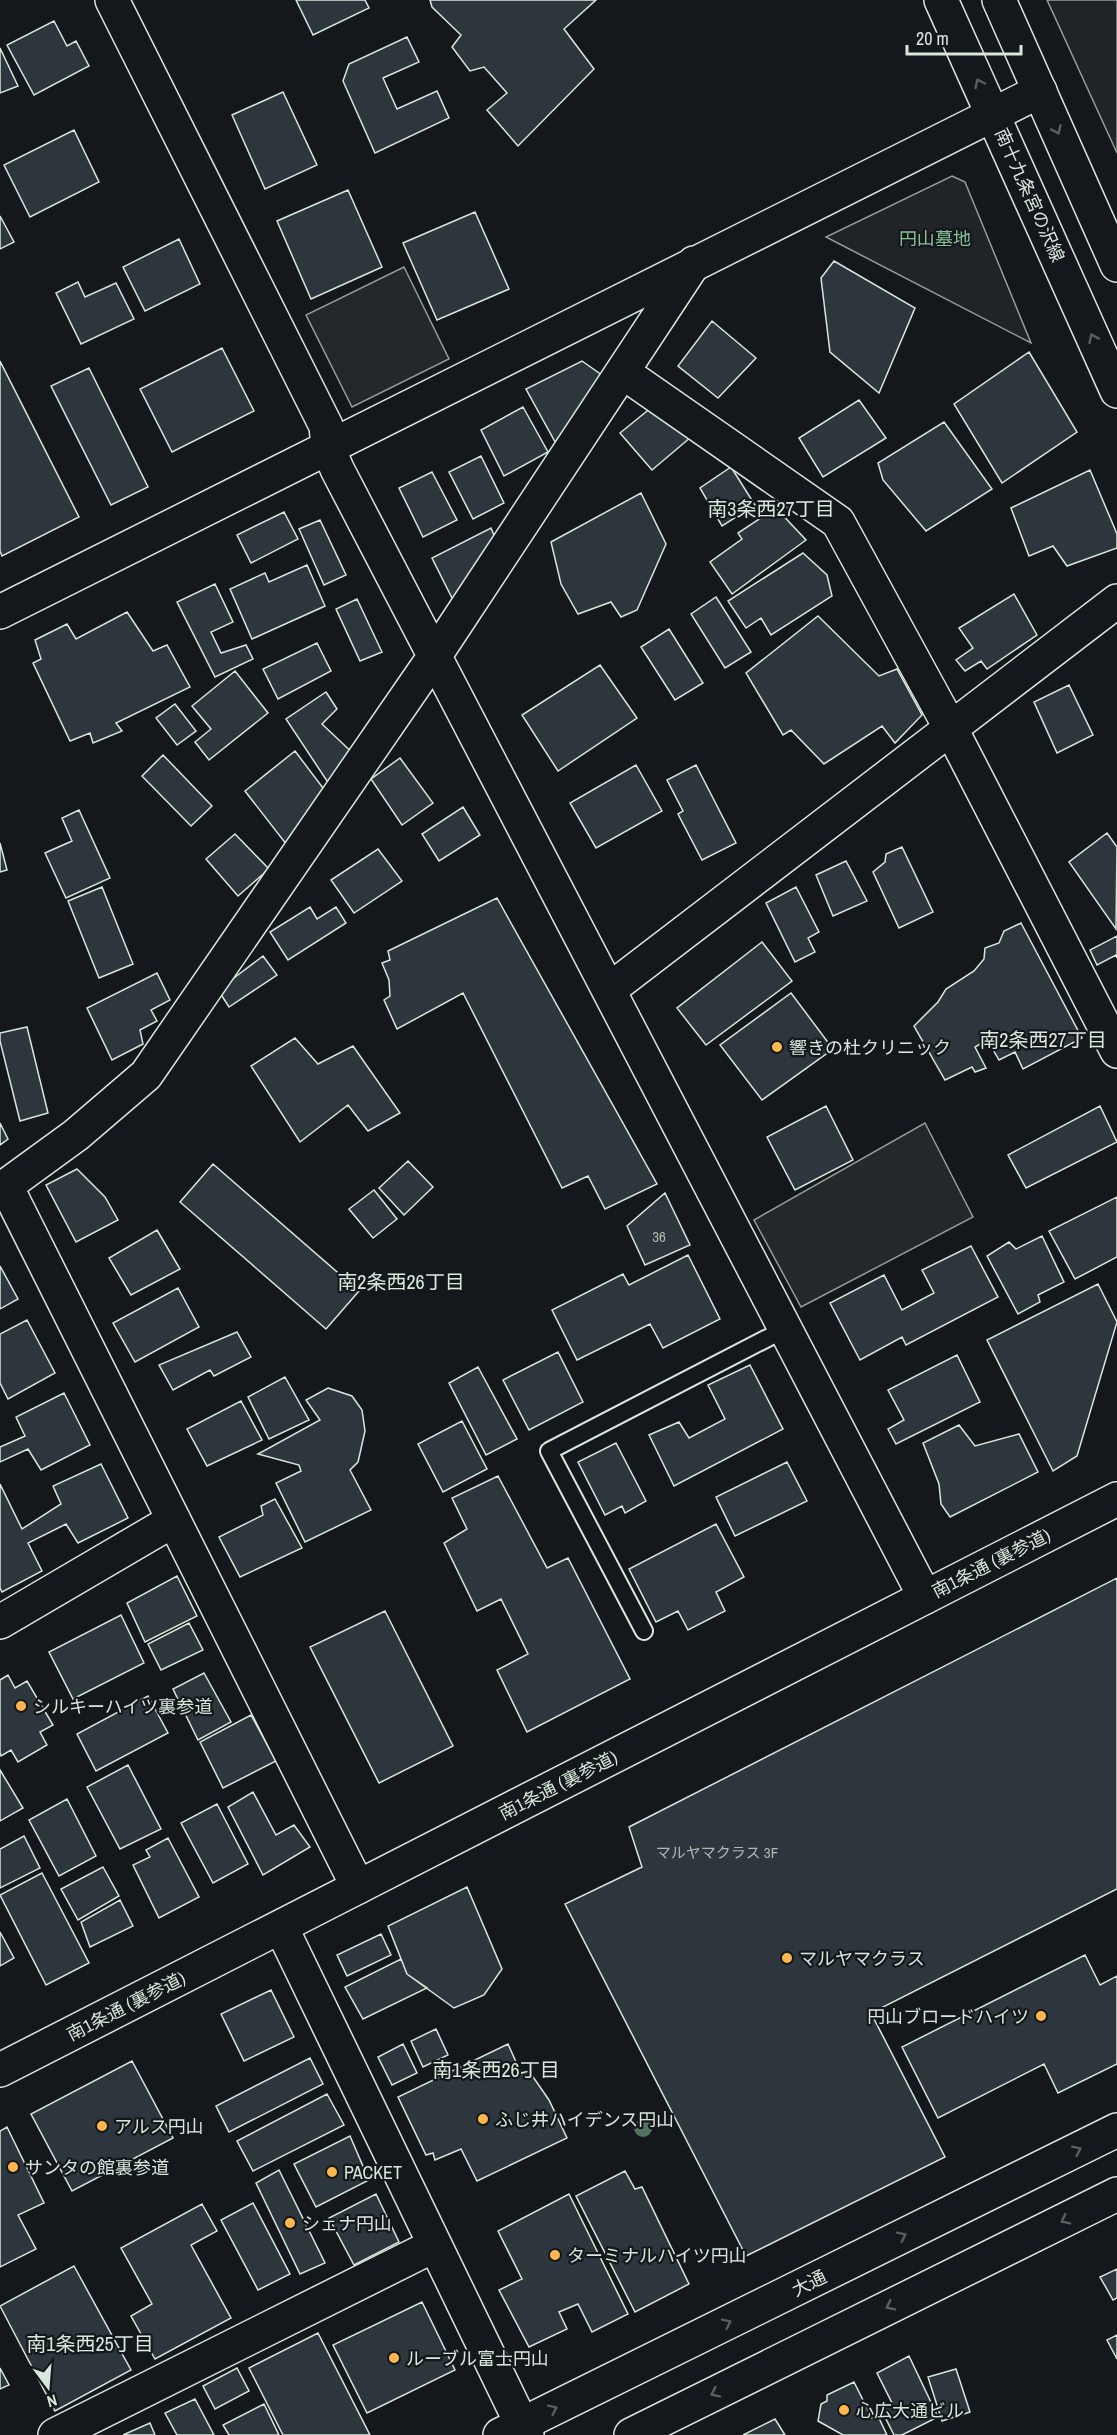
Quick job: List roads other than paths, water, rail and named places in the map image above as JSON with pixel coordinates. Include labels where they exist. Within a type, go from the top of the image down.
[{"type":"street","points":[[112,0],[326,426],[328,447],[925,1597]]},
{"type":"street","name":"南十九条宮の沢線","points":[[941,0],[1117,391]]},
{"type":"street","points":[[999,0],[1117,265]]},
{"type":"street","points":[[0,612],[1040,91]]},
{"type":"street","points":[[358,1887],[174,1520],[3,1187],[76,1135],[146,1075],[435,657],[624,373],[694,263]]},
{"type":"street","points":[[624,373],[838,522],[951,729],[1117,1051]]},
{"type":"street","points":[[609,990],[1117,601]]},
{"type":"street","name":"南1条通 (裏参道)","points":[[0,2070],[1117,1499]]},
{"type":"street","points":[[0,1622],[174,1520]]},
{"type":"street","points":[[281,1927],[435,2245],[516,2431]]},
{"type":"street","name":"大通","points":[[516,2431],[1117,2130]]},
{"type":"street","points":[[631,2435],[1117,2194]]},
{"type":"street","points":[[55,2435],[435,2245]]},
{"type":"lane","points":[[644,1631],[549,1451],[785,1329]]},
{"type":"place","name":"響きの杜クリニック","points":[[777,1047]]},
{"type":"place","name":"シルキーハイツ裏参道","points":[[21,1706]]},
{"type":"place","name":"マルヤマクラス","points":[[787,1958]]},
{"type":"place","name":"円山ブロードハイツ","points":[[1041,2016]]},
{"type":"place","name":"ふじ井ハイデンス円山","points":[[483,2119]]},
{"type":"place","name":"アルス円山","points":[[102,2126]]},
{"type":"place","name":"サンタの館裏参道","points":[[13,2167]]},
{"type":"place","name":"PACKET","points":[[332,2172]]},
{"type":"place","name":"シェナ円山","points":[[290,2223]]},
{"type":"place","name":"ターミナルハイツ円山","points":[[555,2255]]},
{"type":"place","name":"ルーブル富士円山","points":[[394,2358]]},
{"type":"place","name":"心広大通ビル","points":[[844,2410]]},
{"type":"district","name":"南3条西27丁目","points":[[771,508]]},
{"type":"district","name":"南2条西27丁目","points":[[1043,1039]]},
{"type":"district","name":"南2条西26丁目","points":[[401,1281]]},
{"type":"district","name":"南1条西26丁目","points":[[496,2069]]},
{"type":"district","name":"南1条西25丁目","points":[[90,2343]]},
{"type":"park label","name":"円山墓地","points":[[935,238]]}]
